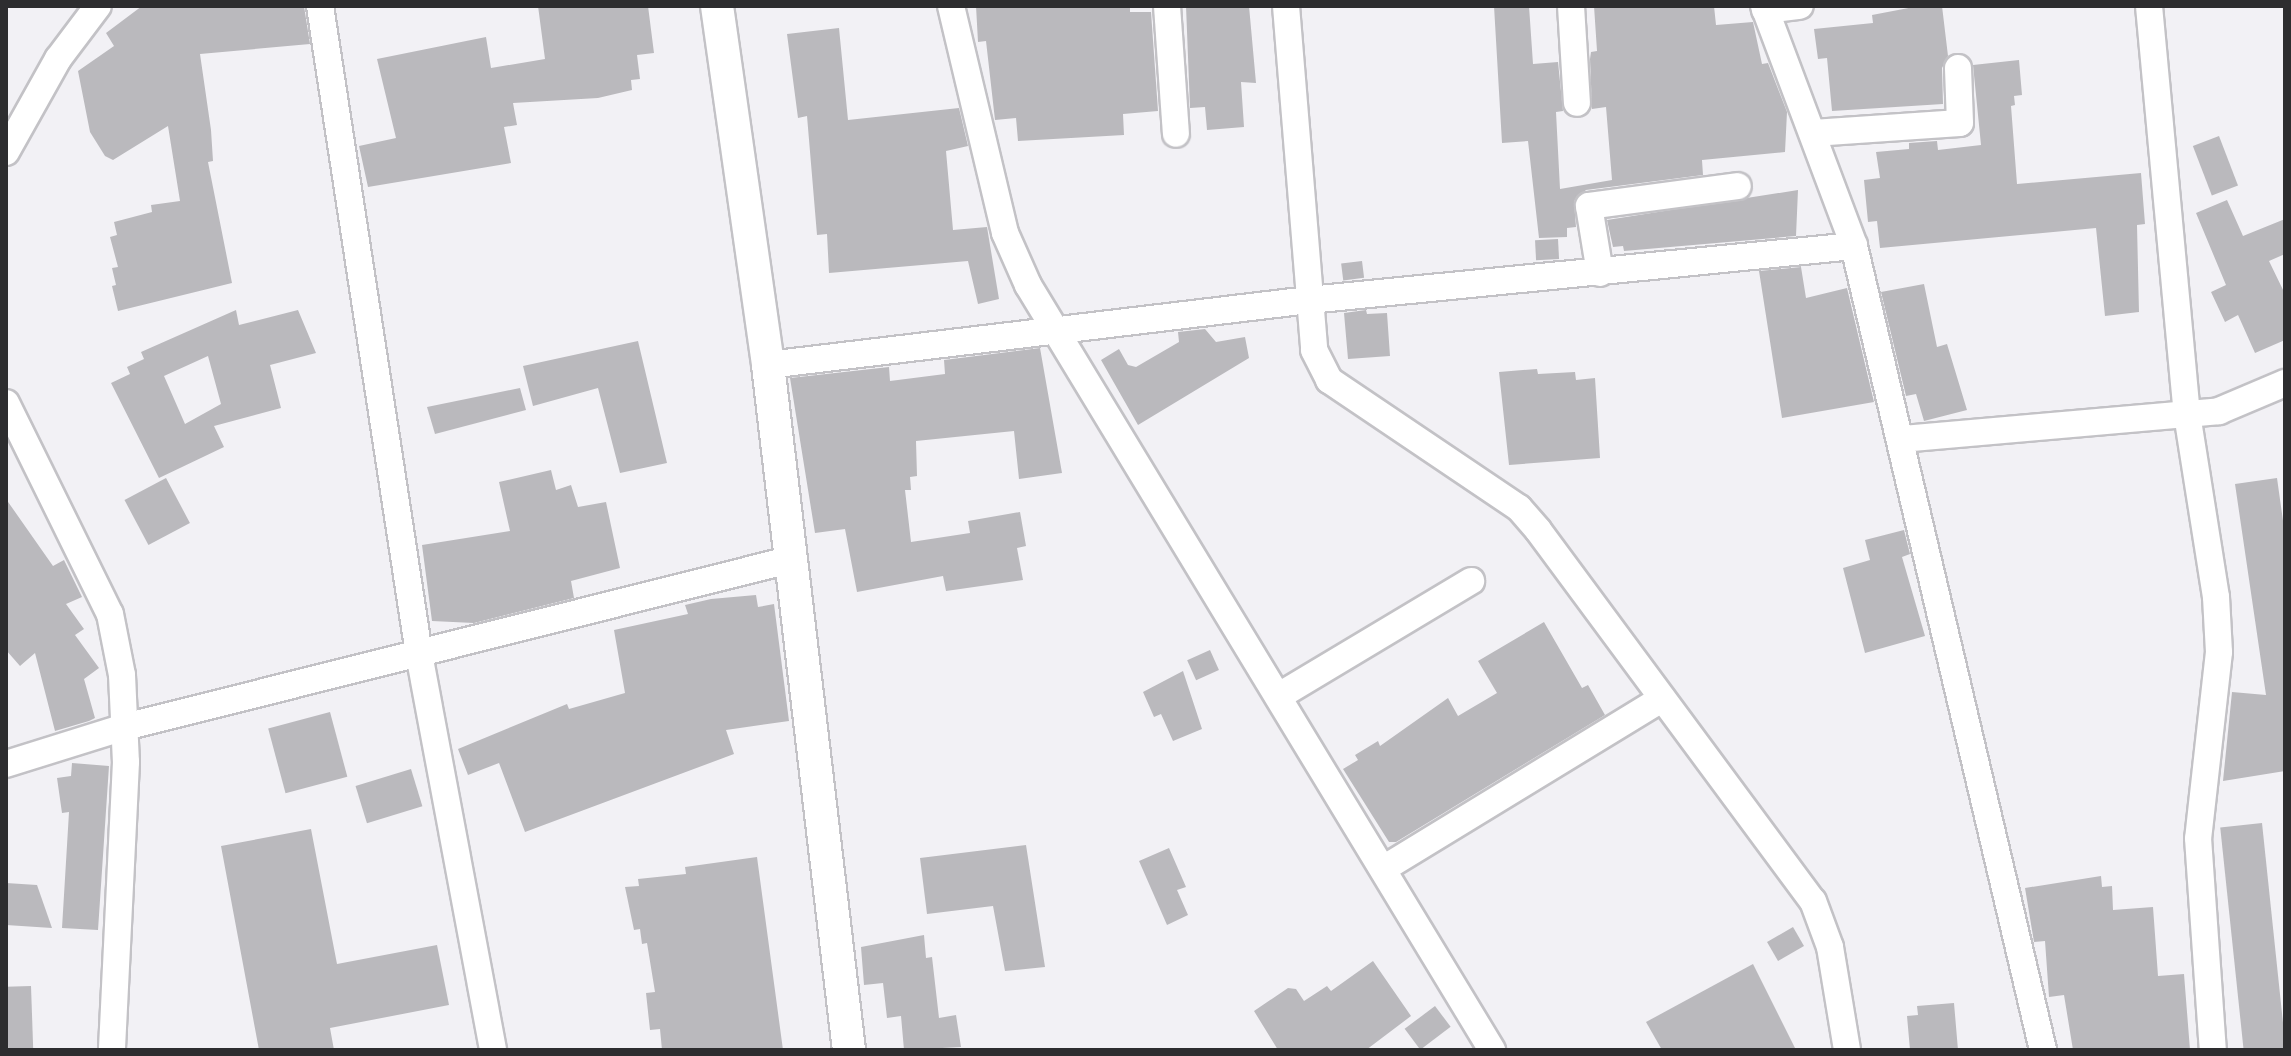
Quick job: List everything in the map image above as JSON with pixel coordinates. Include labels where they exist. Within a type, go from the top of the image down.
[{"type":"street","points":[[6,152],[58,59],[98,6]]},
{"type":"street","points":[[320,6],[419,654],[493,1050]]},
{"type":"street","points":[[717,6],[768,365],[849,1050]]},
{"type":"street","points":[[951,6],[1005,233],[1028,285],[1492,1050]]},
{"type":"street","points":[[1167,6],[1176,134]]},
{"type":"street","points":[[1286,6],[1314,350],[1329,380],[1519,508],[1813,901],[1830,947],[1847,1050]]},
{"type":"street","points":[[1571,6],[1577,103]]},
{"type":"street","points":[[1800,6],[1764,8],[1854,246],[1902,439],[2043,1050]]},
{"type":"street","points":[[2149,6],[2187,414],[2216,597],[2219,652],[2198,838],[2213,1050]]},
{"type":"street","points":[[1813,133],[1960,123],[1958,68]]},
{"type":"street","points":[[1600,273],[1589,206],[1738,186]]},
{"type":"street","points":[[768,365],[1309,300],[1854,246]]},
{"type":"street","points":[[1902,439],[2219,411],[2285,383]]},
{"type":"street","points":[[6,403],[110,614],[122,675],[125,727],[112,1050]]},
{"type":"street","points":[[6,764],[125,727],[789,560]]},
{"type":"street","points":[[1279,696],[1471,581]]},
{"type":"street","points":[[1383,869],[1662,699]]},
{"type":"building","points":[[142,6],[304,6],[310,44],[200,54],[211,130],[213,161],[208,162],[232,283],[118,311],[112,286],[116,285],[112,268],[118,267],[110,237],[117,235],[114,222],[152,212],[151,205],[180,201],[168,126],[113,160],[105,156],[90,132],[78,71],[114,46],[106,33]]},
{"type":"building","points":[[538,6],[648,6],[654,53],[637,55],[640,79],[631,80],[632,90],[598,98],[513,103],[517,125],[504,127],[511,163],[368,187],[359,146],[396,138],[377,59],[486,37],[491,68],[545,59]]},
{"type":"building","points":[[976,6],[1130,6],[1130,12],[1151,12],[1158,111],[1123,114],[1124,135],[1018,141],[1016,118],[995,120],[986,41],[978,42]]},
{"type":"building","points":[[1186,6],[1249,6],[1256,83],[1241,82],[1244,127],[1207,130],[1205,107],[1190,108]]},
{"type":"building","points":[[1494,6],[1529,6],[1533,64],[1558,62],[1563,111],[1556,112],[1560,189],[1612,180],[1606,107],[1592,109],[1590,59],[1591,52],[1597,51],[1594,6],[1714,6],[1716,25],[1753,22],[1762,64],[1768,63],[1787,112],[1785,152],[1702,160],[1703,175],[1586,190],[1574,201],[1576,227],[1567,228],[1567,237],[1539,238],[1528,141],[1502,143]]},
{"type":"building","points":[[1919,6],[1942,6],[1948,56],[1942,68],[1943,104],[1832,111],[1827,58],[1818,59],[1814,29],[1873,23],[1872,15]]},
{"type":"building","points":[[839,28],[848,120],[959,108],[968,146],[946,151],[953,230],[987,227],[999,299],[978,304],[968,261],[829,273],[827,234],[817,235],[807,116],[798,118],[787,34]]},
{"type":"building","points":[[2019,60],[2022,95],[2014,96],[2015,105],[2011,106],[2017,184],[2141,173],[2145,224],[2137,225],[2139,312],[2105,316],[2096,228],[1880,248],[1877,221],[1868,222],[1864,180],[1880,178],[1876,152],[1909,149],[1909,143],[1937,141],[1938,150],[1981,145],[1973,65]]},
{"type":"building","points":[[2219,136],[2238,185],[2212,196],[2193,146]]},
{"type":"building","points":[[1798,190],[1796,236],[1624,251],[1623,246],[1613,247],[1607,220]]},
{"type":"building","points":[[2227,200],[2243,236],[2285,219],[2285,254],[2269,261],[2285,294],[2285,340],[2255,353],[2238,315],[2225,322],[2211,292],[2226,285],[2196,213]]},
{"type":"building","points":[[1558,239],[1559,259],[1536,260],[1535,240]]},
{"type":"building","points":[[1362,261],[1364,278],[1343,280],[1341,264]]},
{"type":"building","points":[[1801,267],[1806,298],[1847,288],[1874,402],[1782,418],[1759,271]]},
{"type":"building","points":[[1924,284],[1937,347],[1947,344],[1967,410],[1924,421],[1916,394],[1906,396],[1881,292]]},
{"type":"building","points":[[236,310],[239,325],[298,310],[316,353],[270,365],[281,408],[214,426],[224,447],[159,478],[111,383],[130,374],[127,367],[144,359],[141,352]],"holes":[[[208,356],[221,404],[185,424],[164,376]]]},
{"type":"building","points":[[1366,310],[1367,314],[1387,313],[1390,356],[1348,359],[1344,313]]},
{"type":"building","points":[[1205,329],[1216,342],[1245,337],[1249,358],[1138,425],[1101,360],[1119,349],[1128,365],[1136,367],[1179,342],[1178,332]]},
{"type":"building","points":[[638,341],[667,463],[620,473],[598,388],[533,406],[523,366]]},
{"type":"building","points":[[1040,348],[1062,473],[1019,479],[1014,431],[916,441],[917,476],[910,477],[911,490],[905,490],[911,542],[970,533],[968,521],[1020,512],[1026,546],[1017,548],[1023,580],[946,591],[943,576],[857,592],[845,529],[815,533],[790,378],[889,367],[890,381],[945,374],[944,360]]},
{"type":"building","points":[[1537,369],[1538,374],[1575,372],[1576,380],[1595,378],[1600,458],[1509,465],[1499,372]]},
{"type":"building","points":[[520,388],[526,410],[435,434],[427,407]]},
{"type":"building","points":[[551,470],[556,490],[571,485],[578,507],[606,502],[620,568],[571,581],[574,598],[474,623],[432,621],[422,545],[510,531],[499,482]]},
{"type":"building","points":[[166,478],[190,523],[148,545],[125,500]]},
{"type":"building","points":[[2277,478],[2285,535],[2285,771],[2223,781],[2232,692],[2266,695],[2235,484]]},
{"type":"building","points":[[6,499],[53,566],[64,560],[82,597],[66,604],[84,629],[75,635],[99,668],[84,679],[95,718],[55,731],[35,653],[20,666],[6,650]]},
{"type":"building","points":[[1904,530],[1910,554],[1902,557],[1925,636],[1865,653],[1843,568],[1870,560],[1865,540]]},
{"type":"building","points":[[756,595],[758,607],[774,604],[789,721],[726,730],[734,754],[525,832],[499,763],[468,775],[458,749],[567,704],[569,709],[625,693],[614,630],[688,614],[685,605]]},
{"type":"building","points":[[1544,622],[1582,688],[1588,685],[1605,715],[1396,842],[1389,842],[1343,769],[1358,760],[1355,755],[1378,741],[1380,746],[1448,698],[1458,716],[1497,693],[1478,661]]},
{"type":"building","points":[[1210,650],[1219,670],[1196,680],[1187,660]]},
{"type":"building","points":[[1183,671],[1202,729],[1173,741],[1161,714],[1154,717],[1143,692]]},
{"type":"building","points":[[330,712],[347,777],[286,793],[268,729]]},
{"type":"building","points":[[72,763],[109,766],[98,930],[62,928],[69,812],[62,813],[57,778],[71,776]]},
{"type":"building","points":[[411,769],[422,806],[367,823],[356,786]]},
{"type":"building","points":[[2262,823],[2283,1050],[2244,1050],[2220,827]]},
{"type":"building","points":[[311,829],[337,964],[437,945],[449,1005],[330,1028],[334,1050],[259,1050],[221,846]]},
{"type":"building","points":[[1026,845],[1045,967],[1005,971],[993,906],[927,914],[920,858]]},
{"type":"building","points":[[1169,848],[1186,887],[1177,890],[1188,915],[1167,925],[1139,861]]},
{"type":"building","points":[[757,857],[783,1050],[662,1050],[660,1029],[650,1030],[646,993],[655,992],[647,943],[642,944],[640,929],[634,930],[625,887],[639,886],[638,879],[686,874],[685,867]]},
{"type":"building","points":[[2101,876],[2102,887],[2112,886],[2113,910],[2153,907],[2158,976],[2184,974],[2190,1050],[2073,1050],[2064,995],[2049,997],[2045,941],[2034,942],[2025,888]]},
{"type":"building","points":[[6,883],[37,885],[52,928],[6,925]]},
{"type":"building","points":[[1793,927],[1804,946],[1778,961],[1767,942]]},
{"type":"building","points":[[924,935],[926,958],[932,957],[939,1018],[956,1015],[961,1047],[904,1050],[901,1016],[887,1018],[883,983],[864,985],[861,947]]},
{"type":"building","points":[[1373,961],[1411,1016],[1366,1050],[1278,1050],[1254,1011],[1288,988],[1296,989],[1304,1001],[1327,986],[1331,991]]},
{"type":"building","points":[[1753,964],[1796,1050],[1662,1050],[1646,1022]]},
{"type":"building","points":[[31,986],[33,1050],[8,1050],[6,987]]},
{"type":"building","points":[[1954,1003],[1958,1050],[1910,1050],[1907,1016],[1918,1015],[1917,1006]]},
{"type":"building","points":[[1435,1006],[1451,1027],[1420,1050],[1405,1029]]}]
